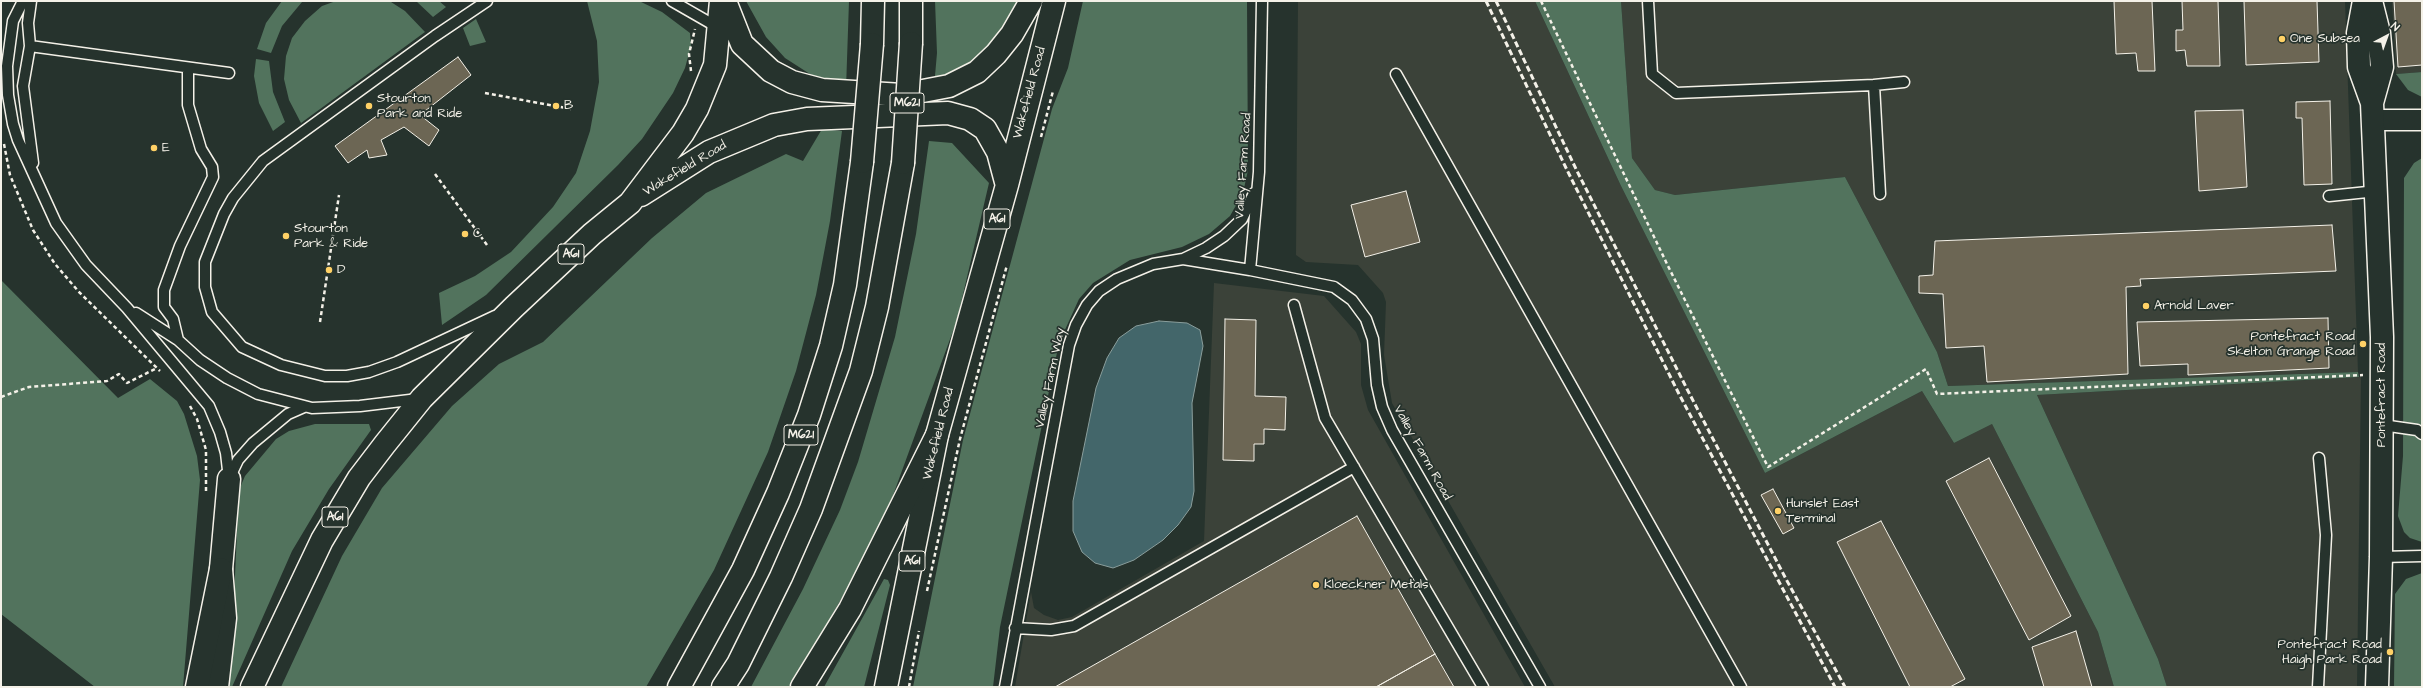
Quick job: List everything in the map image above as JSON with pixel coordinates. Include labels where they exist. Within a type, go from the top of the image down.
[{"type":"main road","name":"A61","points":[[259,687],[271,650],[325,534],[359,478],[422,398],[514,307],[592,234],[630,202],[683,133],[697,109],[715,65],[721,1]]},
{"type":"main road","points":[[725,1],[742,44],[771,71],[792,82],[822,90],[902,95],[949,86],[977,72],[996,54],[1012,34],[1030,1]]},
{"type":"main road","name":"M621","points":[[679,687],[743,570],[778,493],[809,415],[831,346],[845,284],[862,162],[872,44],[873,1]]},
{"type":"main road","name":"M621","points":[[723,687],[738,664],[781,577],[813,502],[854,391],[877,307],[903,163],[911,43],[911,1]]},
{"type":"main road","name":"Wakefield Road","points":[[886,687],[937,435],[1007,185],[1054,1]]},
{"type":"main road","name":"Pontefract Road","points":[[2364,1],[2358,33],[2359,67],[2373,111]]},
{"type":"main road","name":"Pontefract Road","points":[[2370,1],[2380,33],[2382,67],[2373,111],[2382,337],[2381,557],[2376,687]]},
{"type":"main road","name":"Wakefield Road","points":[[630,202],[708,152],[774,125],[807,120],[948,113],[970,119],[985,129],[998,152],[1007,185]]},
{"type":"main road","points":[[802,687],[850,609],[937,435]]},
{"type":"main road","points":[[197,687],[221,569],[229,479]]},
{"type":"main road","points":[[217,687],[225,618],[221,569]]},
{"type":"main road","points":[[252,687],[271,650]]},
{"type":"street","points":[[2373,111],[2422,120]]},
{"type":"lane","points":[[23,1],[13,21],[10,38],[7,66],[8,95],[13,124],[34,173],[56,223],[86,265],[127,308],[208,406],[222,439],[229,479]]},
{"type":"lane","points":[[31,1],[28,23],[30,46],[23,86],[34,173]]},
{"type":"lane","points":[[487,1],[435,36],[263,161],[237,192],[224,214],[205,262],[205,287],[212,312],[242,347],[281,365],[325,376],[347,376],[369,372],[397,362],[514,307]]},
{"type":"lane","points":[[672,1],[719,28],[742,44]]},
{"type":"lane","name":"Valley Farm Road","points":[[1262,1],[1259,172],[1250,270],[1334,287],[1352,300],[1366,319],[1373,339],[1377,385],[1382,407],[1392,430],[1540,687]]},
{"type":"lane","points":[[1648,1],[1652,74],[1676,93],[1874,85],[1904,82]]},
{"type":"lane","points":[[30,46],[229,73]]},
{"type":"lane","points":[[178,340],[174,319],[164,307],[164,290],[180,246],[213,177],[212,167],[201,149],[188,105],[188,68]]},
{"type":"lane","points":[[1396,74],[1741,687]]},
{"type":"lane","points":[[1874,85],[1880,194]]},
{"type":"lane","name":"Valley Farm Way","points":[[1005,687],[1069,345],[1076,324],[1087,305],[1099,291],[1117,279],[1153,264],[1183,259],[1206,248],[1224,236],[1242,219],[1253,195],[1259,172]]},
{"type":"lane","points":[[2329,196],[2377,191]]},
{"type":"lane","points":[[1183,259],[1250,270]]},
{"type":"lane","points":[[1294,305],[1325,418],[1483,687]]},
{"type":"lane","points":[[127,308],[178,340],[200,360],[227,378],[258,394],[304,407],[360,406],[422,398]]},
{"type":"lane","points":[[229,479],[238,460],[257,439],[288,414],[304,407]]},
{"type":"lane","points":[[2382,425],[2417,430],[2422,434]]},
{"type":"lane","points":[[2318,458],[2326,535],[2318,687]]},
{"type":"lane","points":[[1015,628],[1051,630],[1074,626],[1354,467]]},
{"type":"lane","points":[[2381,557],[2422,556]]},
{"type":"path","points":[[1541,1],[1668,266],[1768,466],[1926,369],[1937,394],[2358,375]]},
{"type":"path","points":[[692,77],[689,54],[696,28],[695,14]]},
{"type":"path","points":[[1040,143],[1053,90]]},
{"type":"path","points":[[485,93],[571,109]]},
{"type":"path","points":[[3,139],[10,175],[30,223],[55,264],[79,292],[161,372]]},
{"type":"path","points":[[436,174],[486,245]]},
{"type":"path","points":[[320,322],[339,195]]},
{"type":"path","points":[[927,592],[960,439],[1009,257]]},
{"type":"path","points":[[1,397],[29,387],[107,381],[119,374],[127,383],[156,368]]},
{"type":"path","points":[[187,401],[197,419],[206,450],[206,501]]},
{"type":"path","points":[[909,687],[919,630]]},
{"type":"shaded area","points":[[1298,1],[1535,1],[1621,186],[1765,473],[1922,391],[1954,443],[1992,424],[2098,632],[2114,687],[1555,687],[1392,403],[1384,355],[1386,302],[1383,293],[1358,265],[1306,262],[1296,255]]},
{"type":"shaded area","points":[[1621,1],[2345,1],[2358,372],[1948,386],[1937,352],[1845,177],[1675,195],[1655,190],[1632,158]]},
{"type":"shaded area","points":[[2392,1],[2422,1],[2422,72],[2396,74]]},
{"type":"shaded area","points":[[1214,283],[1324,296],[1356,332],[1361,344],[1361,385],[1368,410],[1525,687],[1015,687],[1031,592],[1034,608],[1044,615],[1058,620],[1072,617],[1204,541]]},
{"type":"shaded area","points":[[2361,377],[2357,687],[2167,687],[2158,659],[2037,395]]},
{"type":"green space","points":[[282,1],[302,2],[282,26],[271,53],[257,49],[266,23]]},
{"type":"green space","points":[[336,1],[391,2],[405,11],[425,32],[301,123],[289,100],[284,79],[286,56],[292,38],[305,21],[322,6]]},
{"type":"green space","points":[[416,1],[439,1],[446,7],[433,17]]},
{"type":"green space","points":[[587,1],[639,1],[662,12],[690,33],[691,46],[685,68],[673,93],[642,139],[618,165],[486,295],[442,325],[439,293],[475,276],[511,252],[553,207],[576,173],[590,131],[599,82],[597,41]]},
{"type":"green space","points":[[746,1],[849,1],[846,89],[813,76],[785,58],[766,37]]},
{"type":"green space","points":[[935,1],[1031,1],[995,51],[934,87],[937,53]]},
{"type":"green space","points":[[1083,1],[1247,1],[1248,170],[1243,193],[1230,216],[1209,234],[1182,247],[1130,260],[1093,283],[1079,299],[1059,343],[1000,627],[993,687],[913,687],[963,440],[1052,109],[1068,68]]},
{"type":"green space","points":[[1535,1],[1621,1],[1632,158],[1655,190],[1675,195],[1845,177],[1937,352],[1948,386],[2358,372],[2359,377],[2037,395],[2158,659],[2167,687],[2114,687],[2098,632],[1992,424],[1954,443],[1922,391],[1765,473],[1621,186]]},
{"type":"green space","points":[[476,19],[486,42],[470,46],[463,28]]},
{"type":"green space","points":[[256,59],[269,61],[273,92],[285,122],[273,131],[259,103],[254,76]]},
{"type":"green space","points":[[2422,72],[2422,97],[2408,90],[2396,74]]},
{"type":"green space","points":[[822,129],[842,131],[830,221],[816,295],[796,371],[768,452],[714,570],[646,687],[281,687],[342,556],[382,488],[452,406],[499,364],[543,342],[652,238],[706,193],[786,154],[803,161]]},
{"type":"green space","points":[[929,141],[952,143],[989,183],[957,320],[892,498],[854,577],[790,687],[751,687],[803,589],[840,510],[858,462],[895,337],[916,234]]},
{"type":"green space","points":[[2422,158],[2422,542],[2410,538],[2404,532],[2398,516],[2403,456],[2404,178],[2414,163]]},
{"type":"green space","points":[[1,280],[118,398],[150,379],[177,401],[184,414],[197,456],[200,480],[183,687],[95,687],[1,614]]},
{"type":"green space","points":[[315,424],[369,424],[371,430],[329,489],[292,551],[232,687],[224,687],[233,618],[239,490],[245,476],[276,439],[289,431]]},
{"type":"green space","points":[[2422,573],[2422,687],[2394,687],[2395,594],[2406,579]]},
{"type":"green space","points":[[884,579],[888,580],[890,585],[864,687],[824,687]]},
{"type":"water","points":[[1159,321],[1187,323],[1200,330],[1203,346],[1192,403],[1194,491],[1191,507],[1178,525],[1163,540],[1134,560],[1113,568],[1095,563],[1082,552],[1073,531],[1073,501],[1096,388],[1107,358],[1119,338],[1136,326]]},
{"type":"building","points":[[2114,1],[2152,1],[2155,71],[2138,71],[2136,53],[2116,54]]},
{"type":"building","points":[[2182,1],[2218,1],[2220,66],[2187,66],[2185,50],[2176,51],[2176,30],[2183,30]]},
{"type":"building","name":"One Subsea","points":[[2244,1],[2317,1],[2319,62],[2246,65]]},
{"type":"building","points":[[2394,1],[2422,1],[2422,65],[2398,67]]},
{"type":"building","points":[[458,57],[471,75],[420,115],[439,130],[429,146],[404,127],[381,140],[387,155],[369,158],[367,150],[348,163],[335,146]]},
{"type":"building","points":[[2330,101],[2332,184],[2304,185],[2302,118],[2296,118],[2296,102]]},
{"type":"building","points":[[2243,110],[2247,187],[2199,191],[2195,111]]},
{"type":"building","points":[[1406,191],[1420,242],[1365,257],[1351,205]]},
{"type":"building","points":[[2332,225],[2336,271],[2140,279],[2141,286],[2126,287],[2128,374],[1987,382],[1984,346],[1946,348],[1943,294],[1919,293],[1919,276],[1933,275],[1935,241]]},
{"type":"building","points":[[2328,318],[2329,368],[2188,375],[2188,364],[2140,366],[2137,322]]},
{"type":"building","points":[[1225,319],[1256,320],[1255,396],[1286,397],[1285,430],[1264,429],[1264,444],[1254,444],[1254,461],[1223,460]]},
{"type":"building","points":[[1989,458],[2071,616],[2029,640],[1946,481]]},
{"type":"building","name":"Hunslet East Terminal","points":[[1773,489],[1794,528],[1783,534],[1761,495]]},
{"type":"building","name":"Kloeckner Metals","points":[[1357,516],[1435,654],[1376,687],[1055,687]]},
{"type":"building","points":[[1881,521],[1965,679],[1950,687],[1910,687],[1837,542]]},
{"type":"building","points":[[2076,631],[2092,687],[2044,687],[2032,647]]},
{"type":"building","points":[[1435,654],[1454,687],[1376,687]]},
{"type":"railway","points":[[1486,1],[1567,170],[1679,394],[1835,687]]},
{"type":"railway","points":[[1496,1],[1576,169],[1687,389],[1786,579],[1845,687]]},
{"type":"place","name":"One Subsea","points":[[2282,39]]},
{"type":"place","name":"Stourton Park and Ride","points":[[369,106]]},
{"type":"place","name":"B","points":[[556,106]]},
{"type":"place","name":"E","points":[[154,148]]},
{"type":"place","name":"C","points":[[465,234]]},
{"type":"place","name":"Stourton Park & Ride","points":[[286,236]]},
{"type":"place","name":"D","points":[[329,270]]},
{"type":"place","name":"Arnold Laver","points":[[2146,306]]},
{"type":"place","name":"Pontefract Road Skelton Grange Road","points":[[2363,344]]},
{"type":"place","name":"Hunslet East Terminal","points":[[1778,511]]},
{"type":"place","name":"Kloeckner Metals","points":[[1316,585]]},
{"type":"place","name":"Pontefract Road Haigh Park Road","points":[[2390,652]]}]
